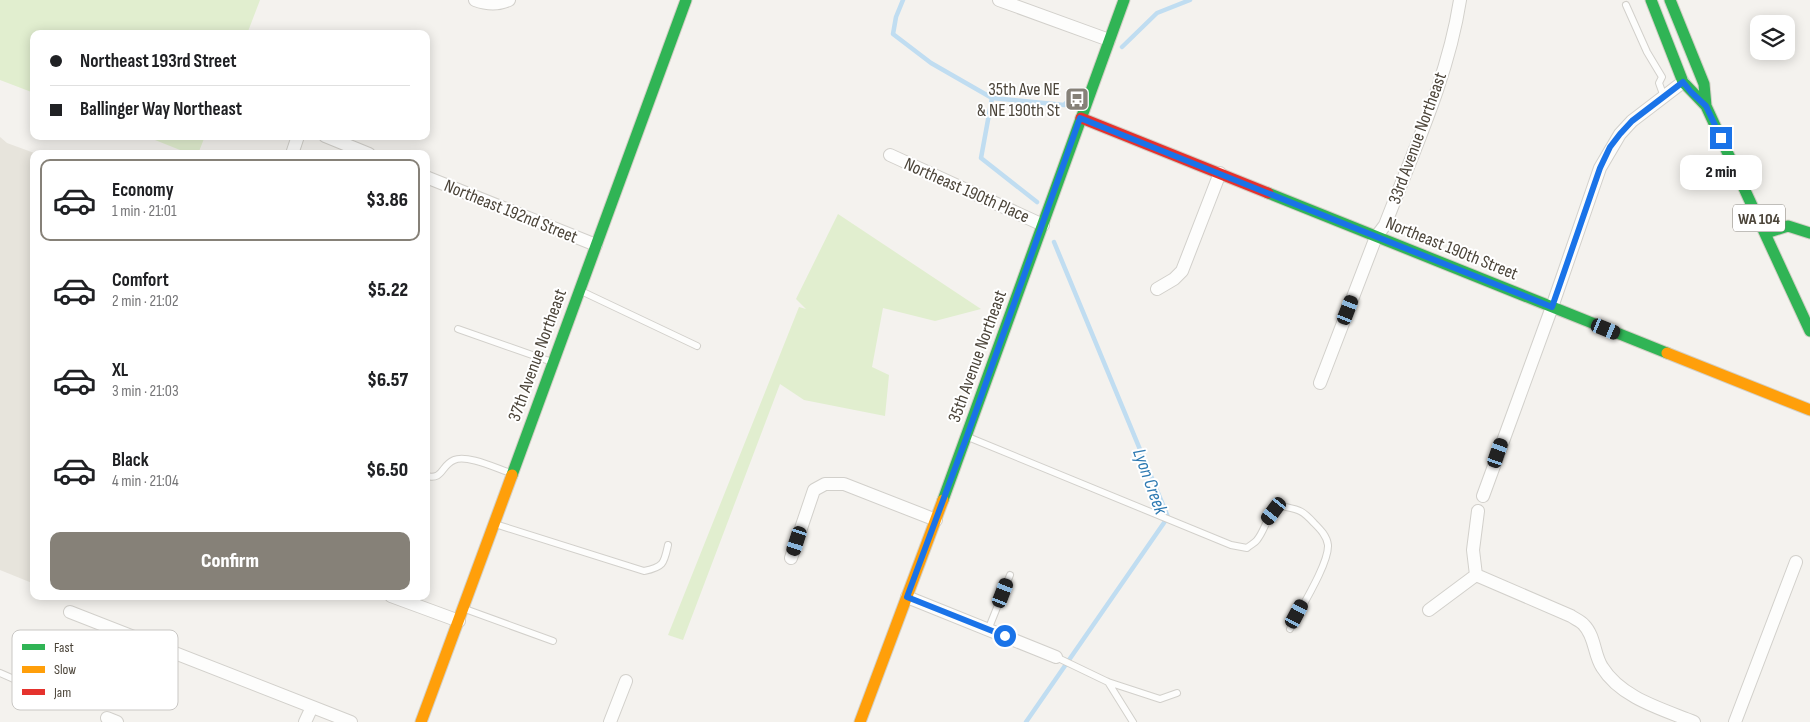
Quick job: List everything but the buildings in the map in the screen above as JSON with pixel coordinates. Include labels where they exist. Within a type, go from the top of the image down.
[{"type":"street","points":[[475,0],[482,3],[505,2]]},
{"type":"street","name":"37th Avenue Northeast","points":[[421,722],[686,0]]},
{"type":"street","points":[[999,0],[1109,40]]},
{"type":"street","name":"35th Avenue Northeast","points":[[860,722],[967,436],[1124,0]]},
{"type":"street","name":"33rd Avenue Northeast","points":[[1320,383],[1376,237],[1385,225],[1435,94],[1456,24],[1460,0]]},
{"type":"street","name":"WA 104","points":[[1651,0],[1683,82],[1706,106]]},
{"type":"street","name":"WA 104","points":[[1670,0],[1704,84],[1706,106],[1810,331]]},
{"type":"street","points":[[1483,496],[1600,168],[1610,147],[1632,121],[1683,82]]},
{"type":"street","name":"Northeast 190th Street","points":[[1080,118],[1810,410]]},
{"type":"street","points":[[335,140],[359,150]]},
{"type":"street","name":"Northeast 190th Place","points":[[890,155],[1043,225]]},
{"type":"street","points":[[1157,289],[1174,279],[1182,271],[1220,173]]},
{"type":"street","name":"Northeast 192nd Street","points":[[430,179],[596,245]]},
{"type":"street","points":[[1766,233],[1787,225],[1796,226],[1810,233]]},
{"type":"street","points":[[791,558],[814,490],[825,484],[844,484],[936,520]]},
{"type":"street","points":[[1476,575],[1473,550],[1478,511]]},
{"type":"street","points":[[1734,722],[1796,562]]},
{"type":"street","points":[[1429,610],[1476,575]]},
{"type":"street","points":[[1476,575],[1571,616],[1584,624],[1590,635],[1600,666],[1611,681],[1635,697],[1694,722]]},
{"type":"street","points":[[907,597],[1056,657]]},
{"type":"street","points":[[402,600],[459,621]]},
{"type":"street","points":[[70,612],[116,630]]},
{"type":"street","points":[[178,654],[351,722]]},
{"type":"street","points":[[610,722],[626,681]]},
{"type":"street","points":[[305,722],[312,707]]},
{"type":"lane","points":[[1626,5],[1647,52],[1662,77],[1659,83],[1664,97]]},
{"type":"lane","points":[[580,290],[696,346]]},
{"type":"lane","points":[[458,329],[553,362]]},
{"type":"lane","points":[[967,436],[1231,545],[1247,548],[1257,540],[1266,521],[1281,506],[1302,510],[1322,530],[1328,544],[1320,571],[1290,629]]},
{"type":"lane","points":[[430,477],[439,476],[444,467],[455,459],[466,458],[513,474]]},
{"type":"lane","points":[[494,524],[644,571],[656,569],[664,562],[668,545]]},
{"type":"lane","points":[[988,630],[1010,575]]},
{"type":"lane","points":[[464,609],[553,641]]},
{"type":"lane","points":[[1056,657],[1108,682],[1160,699],[1177,693]]},
{"type":"lane","points":[[0,673],[12,678]]},
{"type":"lane","points":[[1108,682],[1133,722]]},
{"type":"shaded area","points":[[0,137],[7,143],[30,151],[30,582],[0,570]]},
{"type":"green space","points":[[0,0],[260,0],[249,30],[30,30],[30,91],[0,80]]},
{"type":"green space","points":[[155,140],[203,140],[200,150],[180,150]]},
{"type":"green space","points":[[838,214],[981,309],[935,321],[883,308],[872,367],[889,375],[885,416],[804,400],[780,384],[683,640],[668,635],[799,307],[806,309],[796,299]]},
{"type":"waterway","points":[[903,0],[896,17],[893,34],[931,63],[992,98]]},
{"type":"waterway","name":"Lyon Creek","points":[[1122,47],[1157,13],[1190,0]]},
{"type":"waterway","name":"Lyon Creek","points":[[1037,202],[981,158],[992,98],[1064,105],[1079,91]]},
{"type":"waterway","name":"Lyon Creek","points":[[1026,722],[1168,517],[1054,242]]},
{"type":"traffic: fast","points":[[512,475],[686,0]]},
{"type":"traffic: fast","points":[[943,500],[1124,0]]},
{"type":"traffic: fast","points":[[1651,0],[1683,82],[1706,106]]},
{"type":"traffic: fast","points":[[1670,0],[1704,84],[1706,106],[1810,331]]},
{"type":"traffic: fast","points":[[1268,193],[1667,353]]},
{"type":"traffic: fast","points":[[1766,233],[1788,226],[1810,233]]},
{"type":"traffic: slow","points":[[1667,353],[1810,410]]},
{"type":"traffic: slow","points":[[421,722],[512,475]]},
{"type":"traffic: slow","points":[[860,722],[943,500]]},
{"type":"traffic: jam","points":[[1081,118],[1268,193]]},
{"type":"place","name":"35th Ave NE & NE 190th St","points":[[1077,99]]},
{"type":"route","points":[[1005,636],[907,597],[967,436],[1080,118],[1552,307],[1600,168],[1610,147],[1632,121],[1683,82],[1706,106],[1721,138]]}]
